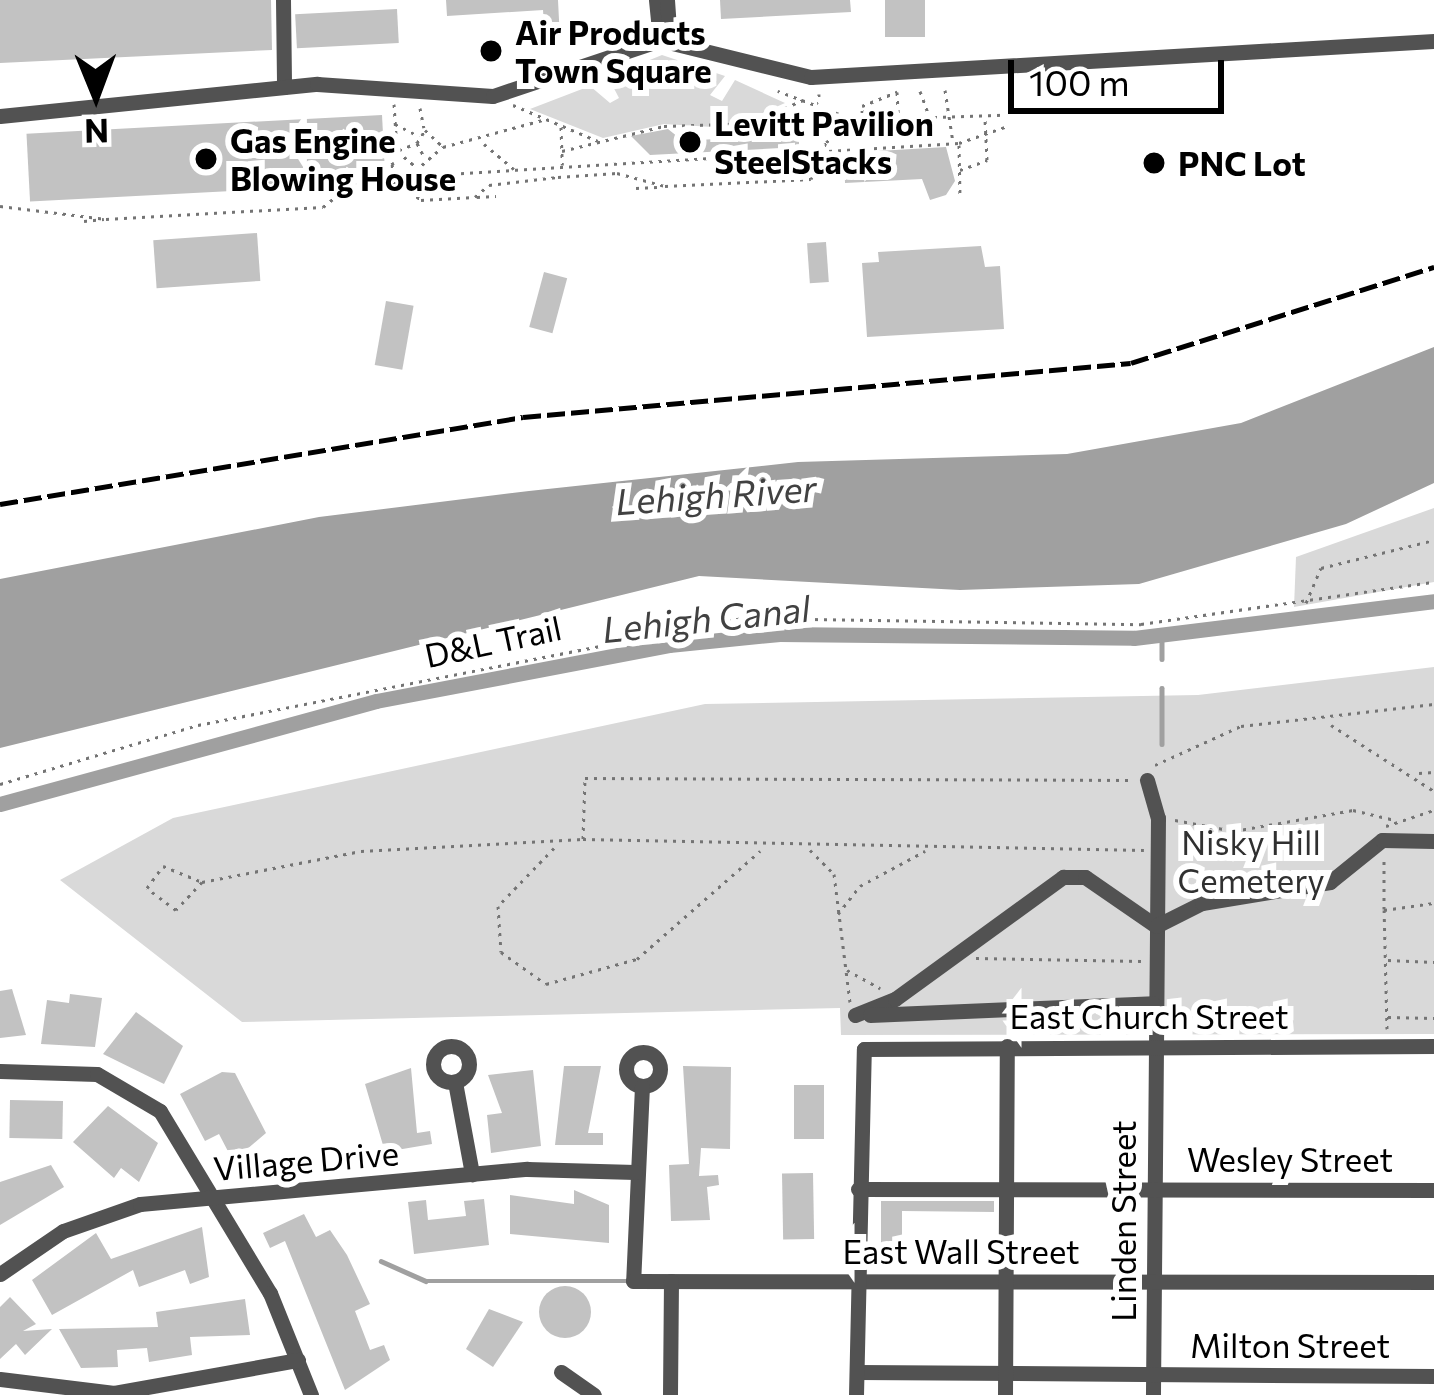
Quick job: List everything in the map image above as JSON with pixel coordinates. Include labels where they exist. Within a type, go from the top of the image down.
[{"type":"street","points":[[283,0],[284,87]]},
{"type":"street","points":[[656,0],[664,40]]},
{"type":"street","points":[[664,40],[667,0]]},
{"type":"street","points":[[0,116],[284,87],[493,96],[664,40],[758,73],[811,77],[1434,41]]},
{"type":"street","name":"Linden Street","points":[[1147,780],[1158,818],[1153,1395]]},
{"type":"street","points":[[855,1016],[906,992],[1063,877],[1085,877],[1156,926],[1202,903],[1309,890],[1357,867],[1382,840],[1434,841]]},
{"type":"street","points":[[855,1016],[1153,1003]]},
{"type":"street","points":[[1005,1395],[1006,1046]]},
{"type":"street","name":"East Church Street","points":[[859,1189],[864,1049],[1434,1046]]},
{"type":"street","points":[[0,1071],[79,1070],[120,1082],[173,1125],[298,1360],[310,1395]]},
{"type":"street","points":[[454,1082],[472,1174]]},
{"type":"street","points":[[635,1172],[642,1086]]},
{"type":"street","name":"Village Drive","points":[[0,1274],[93,1216],[212,1198],[472,1174],[635,1172]]},
{"type":"street","name":"East Wall Street","points":[[635,1172],[633,1281],[1434,1282]]},
{"type":"street","points":[[856,1395],[859,1189]]},
{"type":"street","name":"Wesley Street","points":[[859,1189],[1434,1190]]},
{"type":"street","points":[[670,1395],[671,1281]]},
{"type":"street","points":[[0,1379],[114,1393],[298,1360]]},
{"type":"street","points":[[561,1372],[594,1395]]},
{"type":"street","name":"Milton Street","points":[[857,1372],[1434,1376]]},
{"type":"path","points":[[945,90],[946,118],[957,144],[960,195]]},
{"type":"path","points":[[636,188],[811,179],[826,142],[848,130],[847,117],[778,91]]},
{"type":"path","points":[[920,91],[931,119]]},
{"type":"path","points":[[818,152],[819,92]]},
{"type":"path","points":[[863,149],[862,106],[897,92],[900,147]]},
{"type":"path","points":[[493,96],[600,142]]},
{"type":"path","points":[[734,131],[803,100]]},
{"type":"path","points":[[394,102],[397,151],[416,171],[428,175]]},
{"type":"path","points":[[420,105],[425,130],[443,146]]},
{"type":"path","points":[[562,151],[664,126],[734,131],[1004,115]]},
{"type":"path","points":[[986,116],[987,168]]},
{"type":"path","points":[[416,171],[424,156],[443,146],[481,142],[546,119]]},
{"type":"path","points":[[899,133],[931,119]]},
{"type":"path","points":[[394,123],[419,140],[424,156]]},
{"type":"path","points":[[561,126],[562,167]]},
{"type":"path","points":[[394,185],[392,162],[398,177],[957,144],[1005,127]]},
{"type":"path","points":[[397,151],[419,140],[425,130]]},
{"type":"path","points":[[481,142],[515,170]]},
{"type":"path","points":[[819,160],[833,159]]},
{"type":"path","points":[[960,170],[987,160]]},
{"type":"path","points":[[475,197],[489,184],[558,176],[665,186]]},
{"type":"path","points":[[84,220],[323,207],[344,190],[394,185],[422,200],[496,196]]},
{"type":"path","points":[[0,206],[106,219]]},
{"type":"path","points":[[1306,604],[1322,568],[1434,540]]},
{"type":"path","name":"D&L Trail","points":[[0,784],[198,725],[743,618],[1072,626],[1306,604],[1434,582]]},
{"type":"path","points":[[583,839],[586,778],[1147,780],[1158,763],[1227,729],[1328,723],[1385,701],[1434,704]]},
{"type":"path","points":[[1328,723],[1419,773],[1434,791]]},
{"type":"path","points":[[1419,773],[1434,772]]},
{"type":"path","points":[[1158,818],[1234,831],[1353,810],[1396,820],[1434,810]]},
{"type":"path","points":[[1388,1046],[1382,840],[1396,820]]},
{"type":"path","points":[[202,882],[176,910],[147,888],[163,866],[202,882],[361,851],[559,845],[583,839],[761,850],[1158,850]]},
{"type":"path","points":[[559,845],[498,907],[501,952],[546,984],[613,973],[657,946],[761,850]]},
{"type":"path","points":[[808,849],[834,874],[844,968],[855,1016]]},
{"type":"path","points":[[837,916],[880,871],[932,849]]},
{"type":"path","points":[[1384,910],[1434,903]]},
{"type":"path","points":[[954,958],[1154,961]]},
{"type":"path","points":[[1385,960],[1434,962]]},
{"type":"path","points":[[844,968],[906,992]]},
{"type":"path","points":[[1387,1017],[1434,1018]]},
{"type":"green space","points":[[662,55],[725,76],[710,95],[722,101],[735,80],[785,103],[729,128],[664,124],[603,138],[530,109],[590,86],[610,103],[619,98],[608,77]]},
{"type":"green space","points":[[1434,508],[1434,582],[1294,607],[1296,557]]},
{"type":"green space","name":"Nisky Hill Cemetery","points":[[1434,667],[1434,1034],[841,1035],[840,1008],[242,1022],[60,880],[173,818],[705,704],[1198,695]]},
{"type":"water","name":"Lehigh River","points":[[1434,347],[1434,483],[1346,524],[1139,584],[960,590],[699,576],[0,748],[0,579],[319,517],[529,491],[798,462],[1067,454],[1241,423]]},
{"type":"building","points":[[0,0],[271,0],[272,50],[0,63]]},
{"type":"building","points":[[446,0],[558,0],[560,40],[545,40],[543,10],[447,16]]},
{"type":"building","points":[[720,0],[850,0],[851,12],[721,19]]},
{"type":"building","points":[[885,0],[925,0],[925,37],[885,37]]},
{"type":"building","points":[[397,9],[399,43],[297,48],[295,14]]},
{"type":"building","name":"Gas Engine Blowing House","points":[[382,115],[386,183],[30,202],[26,134]]},
{"type":"building","name":"Levitt Pavilion SteelStacks","points":[[668,129],[683,141],[799,134],[799,147],[650,155],[631,136]]},
{"type":"building","points":[[946,147],[955,181],[946,195],[930,200],[922,179],[845,183],[844,153]]},
{"type":"building","points":[[257,233],[260,281],[157,288],[153,240]]},
{"type":"building","points":[[826,242],[829,282],[810,283],[807,243]]},
{"type":"building","points":[[981,246],[985,267],[1000,266],[1004,329],[867,337],[862,263],[879,262],[878,252]]},
{"type":"building","points":[[544,272],[567,278],[552,333],[529,327]]},
{"type":"building","points":[[386,301],[414,306],[402,370],[375,365]]},
{"type":"building","points":[[12,989],[26,1035],[0,1038],[0,991]]},
{"type":"building","points":[[70,994],[102,998],[95,1047],[41,1044],[47,1000],[69,1003]]},
{"type":"building","points":[[136,1012],[183,1046],[164,1084],[103,1054]]},
{"type":"building","points":[[564,1066],[601,1066],[588,1133],[603,1133],[603,1145],[555,1145]]},
{"type":"building","points":[[683,1066],[731,1067],[730,1149],[701,1148],[699,1176],[718,1175],[719,1185],[707,1187],[710,1220],[671,1221],[669,1165],[689,1164]]},
{"type":"building","points":[[411,1068],[417,1133],[430,1131],[432,1144],[385,1152],[365,1084]]},
{"type":"building","points":[[533,1070],[541,1146],[491,1153],[487,1115],[502,1113],[488,1075]]},
{"type":"building","points":[[222,1072],[235,1073],[266,1133],[233,1161],[219,1134],[205,1141],[180,1094]]},
{"type":"building","points":[[794,1085],[824,1085],[824,1139],[794,1139]]},
{"type":"building","points":[[10,1100],[63,1101],[62,1139],[9,1138]]},
{"type":"building","points":[[108,1106],[158,1143],[139,1182],[121,1168],[114,1178],[73,1142]]},
{"type":"building","points":[[51,1165],[64,1187],[0,1225],[0,1182]]},
{"type":"building","points":[[813,1173],[814,1239],[783,1240],[782,1174]]},
{"type":"building","points":[[574,1190],[609,1205],[609,1243],[510,1234],[510,1195],[574,1204]]},
{"type":"building","points":[[484,1199],[489,1245],[414,1254],[408,1202],[426,1200],[428,1220],[466,1216],[464,1201]]},
{"type":"building","points":[[881,1201],[994,1201],[994,1212],[902,1211],[902,1258],[881,1258]]},
{"type":"building","points":[[304,1214],[316,1237],[330,1230],[347,1255],[370,1304],[355,1311],[370,1350],[384,1345],[390,1360],[345,1390],[285,1241],[270,1248],[263,1233]]},
{"type":"building","points":[[202,1227],[209,1277],[190,1284],[185,1270],[139,1287],[133,1270],[52,1315],[32,1280],[96,1233],[111,1259]]},
{"type":"building","points":[[565,1286],[583,1294],[591,1312],[583,1330],[565,1338],[547,1330],[539,1312],[547,1294]]},
{"type":"building","points":[[10,1297],[36,1324],[23,1331],[52,1329],[25,1355],[16,1344],[0,1359],[0,1307]]},
{"type":"building","points":[[245,1299],[250,1335],[190,1337],[192,1355],[149,1362],[147,1348],[117,1350],[118,1367],[81,1368],[59,1329],[158,1327],[156,1312]]},
{"type":"building","points":[[489,1309],[523,1322],[493,1367],[466,1349]]},
{"type":"waterway","name":"Lehigh Canal","points":[[0,804],[376,701],[669,645],[779,634],[1134,638],[1434,601]]},
{"type":"waterway","points":[[1162,636],[1162,659]]},
{"type":"waterway","points":[[1162,688],[1162,744]]},
{"type":"waterway","points":[[381,1261],[426,1281],[627,1281]]},
{"type":"railway","points":[[0,504],[523,417],[1131,363],[1434,267]]},
{"type":"place","name":"Air Products Town Square","points":[[491,51]]},
{"type":"place","name":"Levitt Pavilion SteelStacks","points":[[690,142]]},
{"type":"place","name":"Gas Engine Blowing House","points":[[206,159]]},
{"type":"place","name":"PNC Lot","points":[[1154,163]]}]
